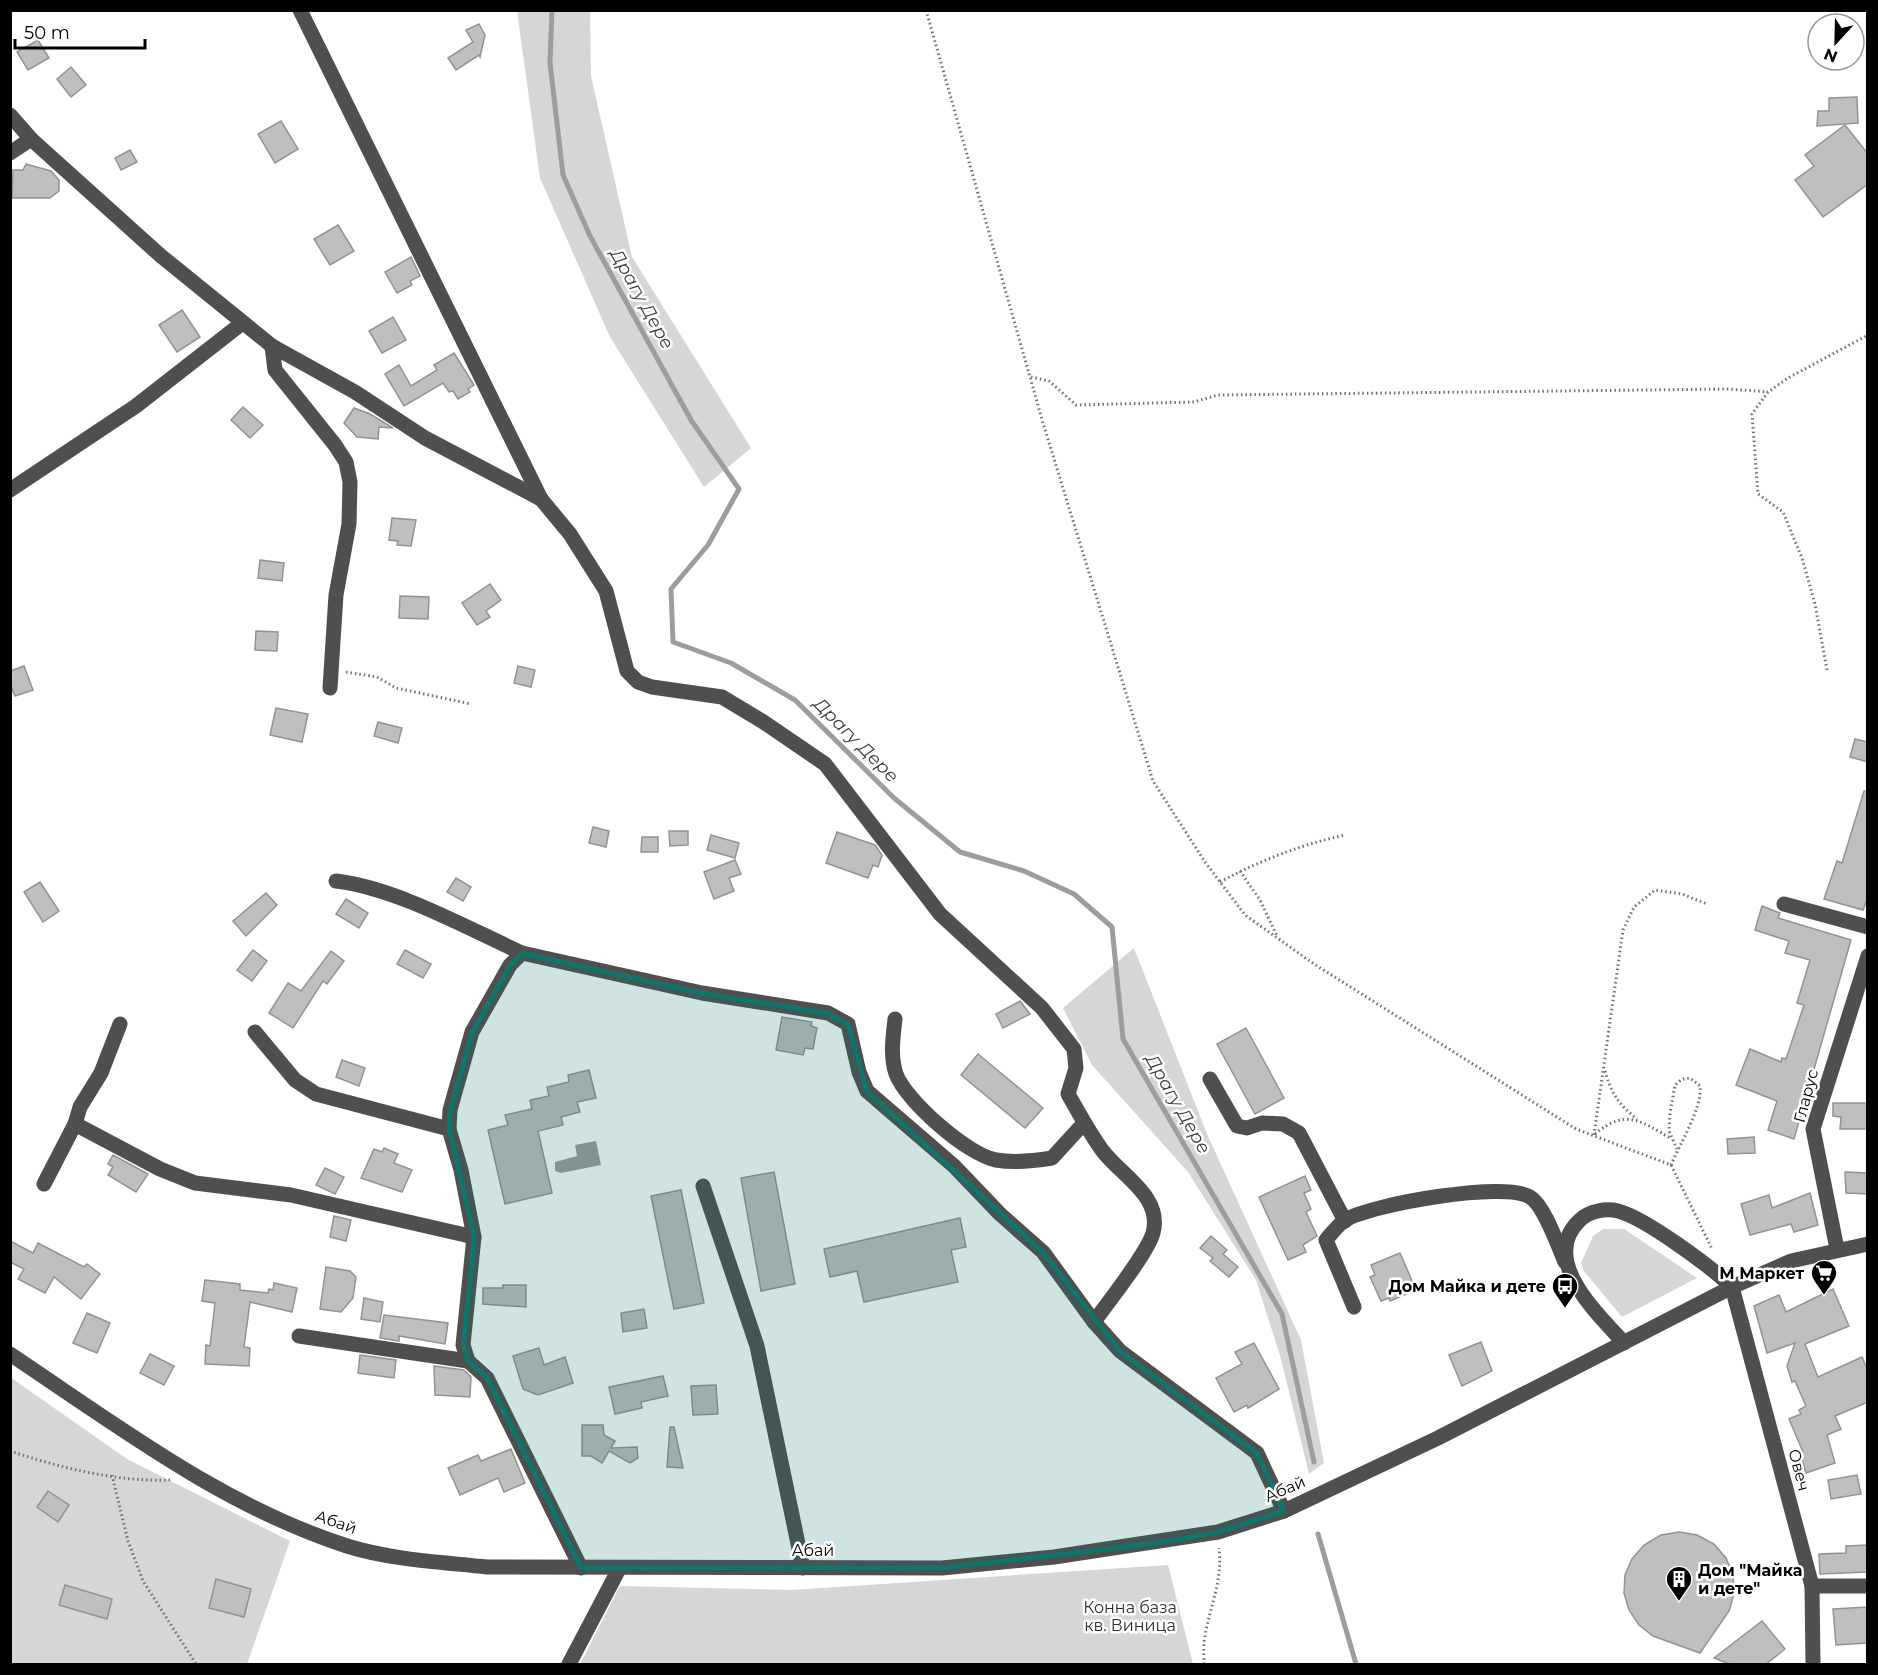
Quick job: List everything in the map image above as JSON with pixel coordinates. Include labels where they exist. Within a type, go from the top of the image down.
[{"type":"street","points":[[300,10],[541,499],[570,534],[606,591],[627,671],[638,682],[652,687],[722,697],[825,764],[940,914],[1042,1008],[1074,1049],[1076,1068],[1068,1094],[1104,1152],[1145,1196],[1154,1214],[1153,1233],[1094,1322]]},
{"type":"street","points":[[10,115],[32,139],[242,324],[272,346],[355,392],[425,438],[541,499]]},
{"type":"street","points":[[10,153],[32,139]]},
{"type":"street","points":[[10,490],[136,406],[242,324]]},
{"type":"street","points":[[272,346],[275,370],[335,445],[346,462],[350,482],[349,524],[336,595],[331,681]]},
{"type":"street","points":[[336,881],[359,884],[439,915],[522,953],[702,993],[828,1014],[848,1024],[859,1072],[867,1091],[954,1166],[1000,1214],[1043,1252],[1094,1322],[1120,1351],[1257,1452],[1284,1511]]},
{"type":"street","points":[[1784,904],[1868,927]]},
{"type":"street","points":[[522,953],[510,965],[472,1032],[450,1110],[449,1129],[461,1170],[474,1237],[463,1345],[468,1361],[487,1378],[580,1568]]},
{"type":"street","name":"Гларус","points":[[1837,1249],[1813,1129],[1868,956]]},
{"type":"street","points":[[895,1019],[892,1056],[897,1076],[921,1109],[974,1152],[995,1160],[1052,1158],[1084,1123]]},
{"type":"street","points":[[44,1184],[75,1124],[80,1107],[101,1073],[120,1024]]},
{"type":"street","points":[[255,1032],[295,1080],[315,1094],[449,1129]]},
{"type":"street","points":[[1210,1079],[1237,1126],[1247,1128],[1262,1123],[1282,1124],[1299,1133],[1345,1221]]},
{"type":"street","points":[[75,1124],[160,1169],[195,1183],[291,1195],[474,1237]]},
{"type":"street","points":[[703,1186],[757,1346],[803,1568]]},
{"type":"street","points":[[1354,1307],[1326,1240],[1345,1221],[1392,1204],[1446,1194],[1513,1193],[1529,1196],[1538,1204],[1581,1294],[1624,1343]]},
{"type":"street","points":[[1565,1262],[1568,1237],[1582,1217],[1603,1210],[1616,1210],[1632,1216],[1717,1273],[1732,1287]]},
{"type":"street","name":"Абай","points":[[10,1354],[199,1479],[291,1524],[348,1546],[423,1561],[487,1567],[942,1568],[1054,1557],[1218,1532],[1284,1511],[1438,1438],[1732,1287],[1791,1261],[1837,1249],[1868,1244]]},
{"type":"street","name":"Овеч","points":[[1732,1287],[1812,1586],[1813,1665]]},
{"type":"street","points":[[299,1336],[468,1361]]},
{"type":"street","points":[[569,1665],[619,1569]]},
{"type":"street","points":[[1812,1586],[1868,1586]]},
{"type":"path","points":[[926,10],[1030,377],[1153,781],[1220,882],[1245,915],[1475,1068],[1576,1129],[1671,1165],[1713,1251],[1717,1273]]},
{"type":"path","points":[[1827,670],[1815,604],[1802,558],[1784,512],[1758,494],[1752,414],[1768,392],[1788,378],[1868,335]]},
{"type":"path","points":[[1030,377],[1049,381],[1076,405],[1093,406],[1194,402],[1218,395],[1729,389],[1768,392]]},
{"type":"path","points":[[331,681],[352,672],[369,675],[396,688],[471,704]]},
{"type":"path","points":[[1220,882],[1304,844],[1346,835]]},
{"type":"path","points":[[1240,871],[1260,900],[1277,938]]},
{"type":"path","points":[[1594,1135],[1623,930],[1634,907],[1655,890],[1682,894],[1707,904]]},
{"type":"path","points":[[1604,1068],[1610,1090],[1622,1108],[1673,1140]]},
{"type":"path","points":[[1671,1165],[1700,1094],[1700,1086],[1690,1078],[1682,1079],[1674,1089],[1669,1131],[1677,1149]]},
{"type":"path","points":[[1594,1135],[1607,1124],[1620,1119],[1639,1120]]},
{"type":"path","points":[[10,1451],[53,1465],[147,1481],[199,1479]]},
{"type":"path","points":[[112,1475],[128,1541],[143,1581],[196,1665]]},
{"type":"path","points":[[1204,1665],[1204,1638],[1216,1598],[1221,1563],[1218,1532]]},
{"type":"highlighted area","points":[[522,953],[702,993],[828,1013],[848,1024],[867,1091],[1043,1252],[1120,1351],[1257,1453],[1284,1511],[1218,1532],[1150,1544],[942,1568],[581,1568],[487,1378],[468,1361],[463,1345],[474,1237],[449,1129],[450,1110],[472,1032],[510,965]]},
{"type":"green space","points":[[517,11],[590,11],[591,76],[632,257],[751,448],[704,487],[610,337],[540,178]]},
{"type":"green space","points":[[1134,948],[1207,1134],[1301,1340],[1324,1463],[1309,1474],[1281,1359],[1256,1280],[1188,1172],[1092,1065],[1063,1008]]},
{"type":"green space","points":[[1603,1229],[1624,1229],[1697,1278],[1622,1317],[1584,1271],[1581,1263],[1593,1236]]},
{"type":"green space","points":[[10,1377],[127,1459],[290,1541],[247,1664],[11,1664]]},
{"type":"green space","name":"Конна база кв. Виница","points":[[1168,1565],[1193,1664],[580,1664],[620,1586],[792,1590]]},
{"type":"shaded area","points":[[596,1141],[601,1165],[561,1173],[555,1171],[555,1162],[577,1156],[575,1145]]},
{"type":"building","points":[[479,24],[485,35],[480,57],[479,55],[456,70],[448,58],[473,42],[466,30]]},
{"type":"building","points":[[38,40],[49,58],[28,70],[17,52]]},
{"type":"building","points":[[71,67],[86,85],[71,97],[57,79]]},
{"type":"building","points":[[1857,97],[1858,123],[1817,126],[1818,111],[1829,111],[1829,98]]},
{"type":"building","points":[[281,121],[298,149],[275,163],[258,134]]},
{"type":"building","points":[[1845,125],[1868,154],[1868,184],[1823,217],[1795,180],[1814,166],[1805,155]]},
{"type":"building","points":[[130,150],[137,162],[121,170],[115,158]]},
{"type":"building","points":[[26,164],[51,171],[59,180],[59,191],[50,198],[12,198],[13,170],[23,170]]},
{"type":"building","points":[[338,225],[354,251],[330,265],[314,239]]},
{"type":"building","points":[[411,257],[420,276],[410,281],[412,285],[397,293],[385,272]]},
{"type":"building","points":[[182,310],[200,337],[177,352],[159,325]]},
{"type":"building","points":[[393,317],[406,340],[382,353],[369,331]]},
{"type":"building","points":[[454,353],[474,385],[468,389],[470,392],[458,399],[453,391],[449,392],[443,383],[404,406],[385,374],[399,365],[411,386],[437,370],[434,365]]},
{"type":"building","points":[[243,407],[263,425],[250,438],[231,420]]},
{"type":"building","points":[[354,408],[370,414],[393,428],[379,427],[378,439],[357,437],[344,423]]},
{"type":"building","points":[[392,518],[416,520],[411,546],[397,545],[398,541],[389,540]]},
{"type":"building","points":[[260,560],[284,563],[282,581],[258,578]]},
{"type":"building","points":[[490,584],[501,600],[486,611],[490,617],[477,625],[462,603]]},
{"type":"building","points":[[400,596],[429,597],[428,619],[399,618]]},
{"type":"building","points":[[256,631],[278,632],[277,651],[255,650]]},
{"type":"building","points":[[24,666],[33,690],[15,696],[10,684],[10,671]]},
{"type":"building","points":[[518,666],[535,670],[531,687],[514,683]]},
{"type":"building","points":[[276,708],[308,714],[302,742],[270,735]]},
{"type":"building","points":[[378,722],[402,728],[398,743],[374,736]]},
{"type":"building","points":[[1855,739],[1868,742],[1868,762],[1850,757]]},
{"type":"building","points":[[1864,791],[1868,791],[1868,897],[1863,910],[1824,899],[1837,861],[1842,863]]},
{"type":"building","points":[[593,827],[609,831],[606,847],[589,843]]},
{"type":"building","points":[[669,831],[688,831],[688,845],[670,846]]},
{"type":"building","points":[[837,832],[875,845],[882,855],[878,867],[873,865],[868,878],[826,863]]},
{"type":"building","points":[[711,835],[739,843],[735,858],[707,850]]},
{"type":"building","points":[[642,837],[658,837],[658,852],[641,852]]},
{"type":"building","points":[[735,860],[741,874],[729,878],[734,891],[714,899],[704,872]]},
{"type":"building","points":[[456,878],[471,887],[463,901],[447,892]]},
{"type":"building","points":[[40,882],[59,911],[43,922],[24,892]]},
{"type":"building","points":[[266,893],[277,905],[246,936],[233,921]]},
{"type":"building","points":[[346,899],[368,913],[359,928],[336,914]]},
{"type":"building","points":[[1762,906],[1780,913],[1778,918],[1851,940],[1794,1139],[1768,1130],[1777,1101],[1736,1085],[1750,1049],[1781,1062],[1782,1058],[1786,1059],[1804,1005],[1797,1003],[1810,960],[1785,953],[1789,941],[1755,930]]},
{"type":"building","points":[[253,950],[267,961],[252,981],[237,970]]},
{"type":"building","points":[[405,950],[431,964],[423,978],[397,964]]},
{"type":"building","points":[[331,951],[344,961],[327,984],[323,981],[293,1028],[269,1013],[288,983],[301,991]]},
{"type":"building","points":[[1020,1001],[1030,1014],[1003,1028],[996,1014]]},
{"type":"building","points":[[782,1017],[812,1022],[811,1026],[817,1028],[813,1049],[805,1048],[803,1055],[776,1050]]},
{"type":"building","points":[[1246,1028],[1284,1098],[1255,1114],[1217,1044]]},
{"type":"building","points":[[978,1054],[1043,1108],[1025,1128],[961,1075]]},
{"type":"building","points":[[342,1060],[365,1068],[359,1086],[336,1077]]},
{"type":"building","points":[[589,1070],[596,1098],[577,1102],[580,1112],[561,1117],[563,1125],[538,1131],[552,1193],[505,1204],[488,1130],[508,1125],[505,1115],[532,1109],[530,1100],[549,1096],[547,1087],[569,1082],[568,1075]]},
{"type":"building","points":[[1833,1103],[1868,1103],[1868,1129],[1840,1129],[1841,1117],[1833,1116]]},
{"type":"building","points":[[1754,1137],[1755,1153],[1728,1154],[1727,1139]]},
{"type":"building","points":[[384,1148],[398,1154],[394,1163],[412,1170],[402,1192],[361,1178],[374,1149],[382,1152]]},
{"type":"building","points":[[113,1155],[148,1174],[136,1192],[108,1175],[113,1167],[108,1164]]},
{"type":"building","points":[[325,1168],[344,1177],[335,1194],[316,1185]]},
{"type":"building","points":[[774,1172],[795,1284],[761,1291],[741,1178]]},
{"type":"building","points":[[1845,1172],[1868,1173],[1868,1194],[1846,1193]]},
{"type":"building","points":[[1305,1176],[1311,1190],[1304,1193],[1311,1209],[1306,1212],[1317,1236],[1303,1245],[1306,1252],[1288,1260],[1259,1197]]},
{"type":"building","points":[[681,1190],[704,1303],[674,1309],[651,1196]]},
{"type":"building","points":[[1810,1193],[1818,1225],[1794,1232],[1791,1224],[1750,1235],[1741,1204],[1769,1195],[1772,1208]]},
{"type":"building","points":[[334,1216],[351,1220],[346,1241],[330,1237]]},
{"type":"building","points":[[960,1218],[966,1247],[951,1250],[958,1282],[864,1302],[857,1271],[830,1277],[824,1249]]},
{"type":"building","points":[[1211,1236],[1227,1250],[1223,1254],[1238,1267],[1229,1277],[1210,1261],[1213,1258],[1200,1248]]},
{"type":"building","points":[[10,1241],[33,1253],[38,1243],[84,1267],[87,1264],[100,1274],[81,1299],[54,1277],[45,1293],[18,1279],[24,1269],[10,1262]]},
{"type":"building","points":[[1400,1253],[1416,1290],[1390,1301],[1389,1298],[1381,1301],[1370,1277],[1375,1275],[1371,1265]]},
{"type":"building","points":[[326,1267],[350,1271],[356,1277],[353,1298],[341,1312],[320,1309]]},
{"type":"building","points":[[205,1280],[240,1284],[240,1290],[268,1293],[269,1289],[273,1290],[274,1283],[297,1288],[292,1312],[250,1302],[244,1347],[250,1348],[249,1366],[205,1364],[206,1345],[210,1346],[215,1303],[202,1301]]},
{"type":"building","points":[[503,1285],[526,1285],[526,1307],[483,1304],[483,1288],[503,1288]]},
{"type":"building","points":[[1833,1289],[1849,1326],[1805,1344],[1818,1377],[1862,1357],[1868,1371],[1868,1402],[1835,1416],[1841,1429],[1827,1435],[1835,1463],[1806,1473],[1800,1453],[1803,1452],[1789,1419],[1801,1414],[1799,1410],[1806,1406],[1795,1381],[1792,1382],[1787,1366],[1795,1343],[1767,1353],[1754,1306],[1779,1295],[1786,1312]]},
{"type":"building","points":[[364,1298],[383,1302],[380,1322],[361,1319]]},
{"type":"building","points":[[644,1309],[647,1328],[623,1332],[621,1313]]},
{"type":"building","points":[[87,1313],[110,1323],[97,1353],[73,1343]]},
{"type":"building","points":[[384,1315],[448,1323],[445,1344],[399,1336],[399,1341],[380,1338]]},
{"type":"building","points":[[1481,1342],[1492,1371],[1462,1386],[1449,1355]]},
{"type":"building","points":[[1254,1343],[1279,1389],[1248,1408],[1247,1405],[1234,1412],[1216,1378],[1242,1364],[1235,1352]]},
{"type":"building","points":[[539,1348],[544,1365],[565,1357],[573,1383],[538,1395],[523,1389],[513,1356]]},
{"type":"building","points":[[150,1354],[174,1366],[164,1385],[140,1373]]},
{"type":"building","points":[[360,1355],[396,1360],[394,1378],[358,1373]]},
{"type":"building","points":[[434,1366],[464,1370],[471,1377],[470,1397],[435,1395]]},
{"type":"building","points":[[663,1376],[668,1396],[641,1402],[642,1408],[615,1414],[609,1387]]},
{"type":"building","points":[[716,1385],[718,1414],[693,1415],[691,1386]]},
{"type":"building","points":[[582,1425],[603,1425],[604,1435],[615,1441],[611,1448],[637,1447],[638,1458],[630,1463],[609,1451],[602,1463],[591,1456],[582,1456]]},
{"type":"building","points":[[670,1427],[674,1427],[683,1468],[667,1467]]},
{"type":"building","points":[[511,1449],[525,1483],[504,1492],[498,1478],[460,1495],[448,1468],[478,1455],[481,1461]]},
{"type":"building","points":[[1857,1475],[1861,1494],[1831,1499],[1828,1480]]},
{"type":"building","points":[[48,1491],[69,1505],[58,1522],[37,1507]]},
{"type":"building","name":"Дом \"Майка и дете\"","points":[[1679,1532],[1697,1535],[1714,1544],[1726,1558],[1733,1575],[1734,1594],[1729,1611],[1700,1653],[1653,1636],[1639,1625],[1629,1610],[1624,1593],[1625,1575],[1632,1559],[1644,1545],[1661,1535]]},
{"type":"building","points":[[1868,1545],[1868,1572],[1820,1574],[1819,1554],[1846,1553],[1846,1546]]},
{"type":"building","points":[[216,1579],[251,1589],[244,1617],[209,1608]]},
{"type":"building","points":[[65,1585],[112,1599],[107,1619],[59,1605]]},
{"type":"building","points":[[1868,1607],[1868,1643],[1836,1645],[1833,1609]]},
{"type":"building","points":[[1762,1621],[1785,1649],[1765,1665],[1732,1665],[1714,1658]]},
{"type":"waterway","name":"Драгу Дере","points":[[552,10],[550,63],[563,175],[590,236],[691,420],[739,489],[708,545],[671,589],[673,642],[731,663],[795,700],[894,798],[960,852],[1024,871],[1074,894],[1112,927],[1123,1039],[1282,1314],[1314,1462]]},
{"type":"waterway","name":"Драгу Дере","points":[[1318,1534],[1356,1664]]},
{"type":"place","name":"М Маркет","points":[[1824,1296]]},
{"type":"place","name":"Дом Майка и дете","points":[[1565,1309]]},
{"type":"place","name":"Дом \"Майка и дете\"","points":[[1679,1602]]}]
